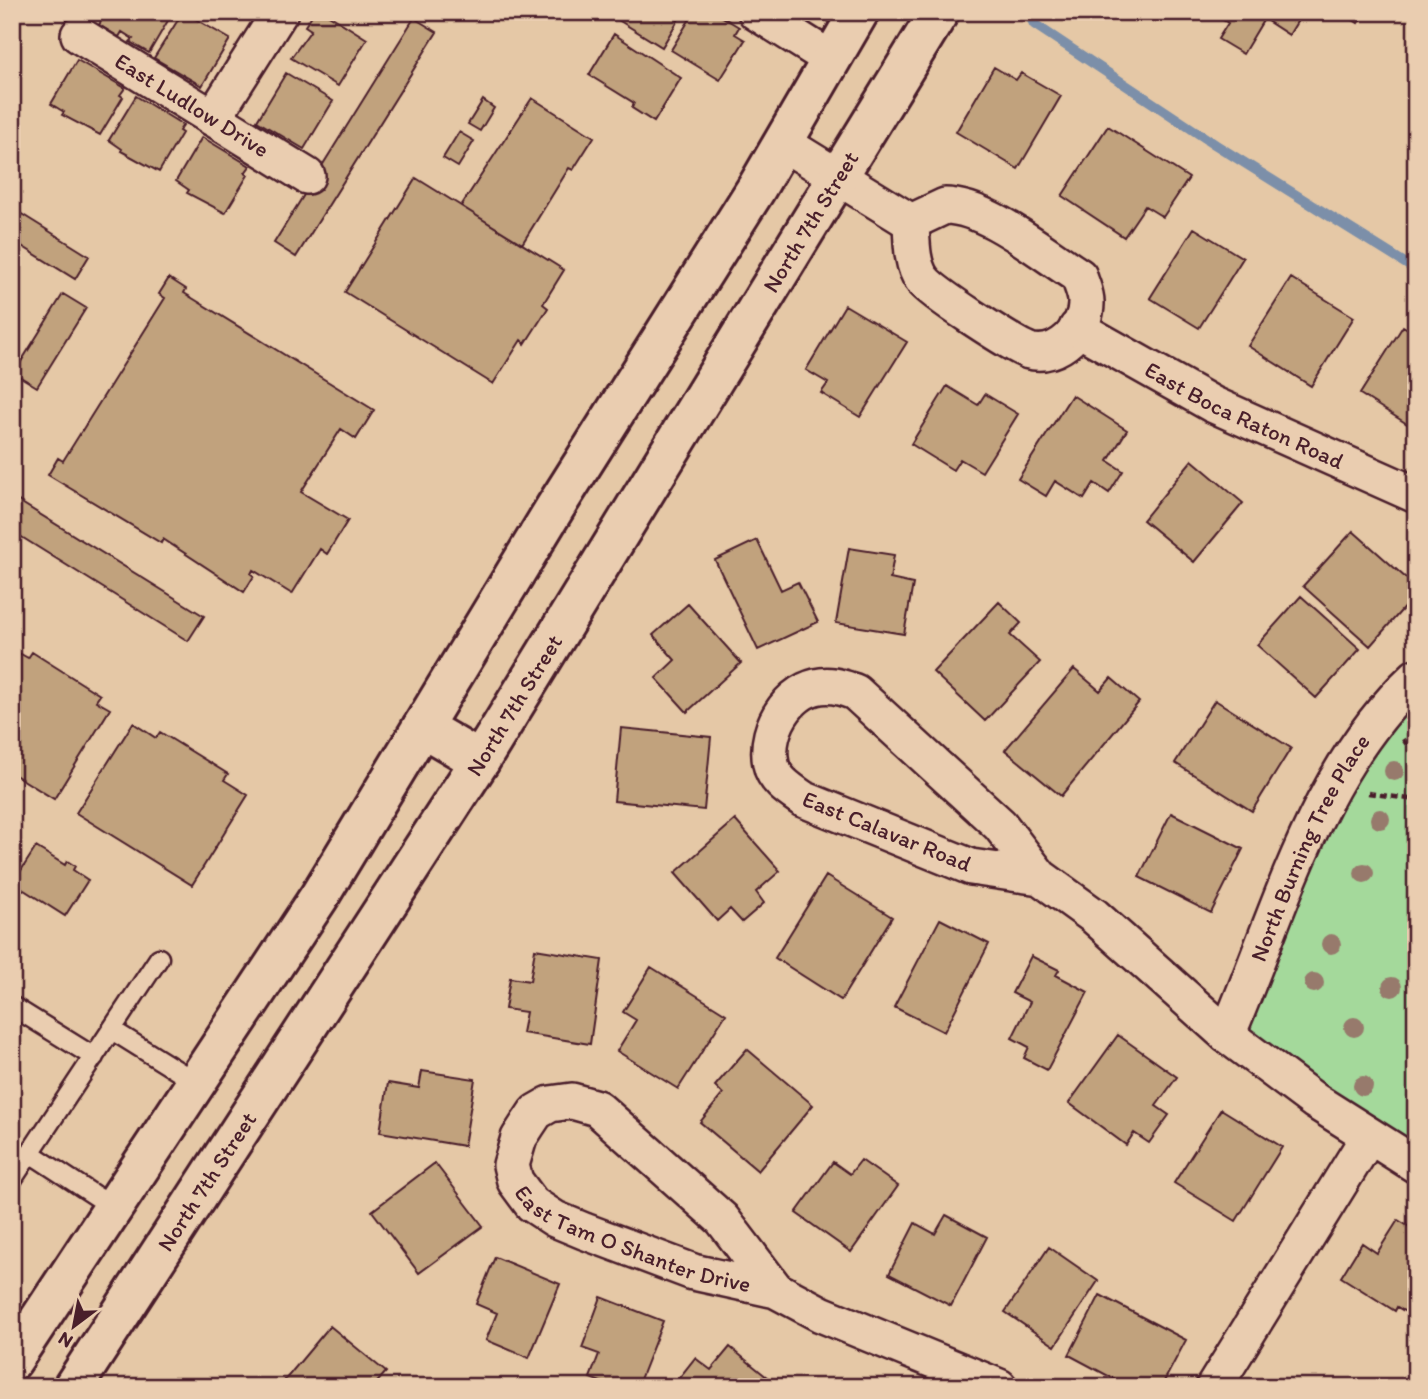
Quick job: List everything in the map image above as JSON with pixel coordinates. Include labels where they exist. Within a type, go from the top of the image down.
[{"type":"main road","points":[[12,1361],[318,897],[783,143],[859,12]]},
{"type":"main road","name":"North 7th Street","points":[[74,1386],[480,761],[939,12]]},
{"type":"main road","points":[[422,727],[480,761]]},
{"type":"street","points":[[213,118],[280,12]]},
{"type":"street","points":[[756,12],[831,59]]},
{"type":"street","name":"East Ludlow Drive","points":[[79,35],[307,176]]},
{"type":"street","points":[[783,143],[911,222]]},
{"type":"street","points":[[945,206],[963,206],[981,214],[1079,276],[1086,300],[1084,317],[1064,345],[1049,352],[1029,351],[938,295],[921,278],[914,256],[911,222],[945,206]]},
{"type":"street","name":"East Boca Raton Road","points":[[1077,328],[1212,404],[1416,495]]},
{"type":"street","name":"North Burning Tree Place","points":[[1227,1035],[1301,849],[1333,785],[1377,719],[1416,677]]},
{"type":"street","name":"East Calavar Road","points":[[1040,877],[971,867],[803,799],[783,786],[771,765],[771,739],[778,716],[793,699],[810,689],[833,685],[855,692],[1000,825],[1040,877],[1094,916],[1227,1035],[1315,1101],[1416,1165]]},
{"type":"street","name":"East Tam O Shanter Drive","points":[[776,1290],[722,1219],[597,1108],[572,1101],[550,1104],[536,1112],[527,1124],[519,1138],[511,1164],[515,1181],[533,1204],[574,1227],[693,1272],[776,1290],[821,1314],[999,1387]]},
{"type":"street","points":[[1214,1387],[1370,1136]]},
{"type":"lane","points":[[12,1180],[159,958]]},
{"type":"lane","points":[[12,1006],[94,1057]]},
{"type":"lane","points":[[112,1030],[197,1083]]},
{"type":"lane","points":[[30,1153],[114,1208]]},
{"type":"path","points":[[1333,785],[1416,800]]},
{"type":"green space","points":[[1416,677],[1416,1165],[1227,1035],[1301,849]]},
{"type":"building","points":[[106,12],[173,12],[149,53],[130,42],[133,39],[122,32],[119,37],[99,25]]},
{"type":"building","points":[[183,12],[230,39],[202,86],[154,58]]},
{"type":"building","points":[[314,12],[324,12],[367,39],[338,86],[291,58],[311,30],[305,26]]},
{"type":"building","points":[[618,12],[683,12],[662,47],[615,18]]},
{"type":"building","points":[[694,12],[714,12],[739,27],[735,34],[745,40],[720,80],[671,50]]},
{"type":"building","points":[[1210,12],[1303,12],[1289,35],[1264,19],[1243,54],[1218,39],[1228,23]]},
{"type":"building","points":[[1341,12],[1365,12],[1358,23]]},
{"type":"building","points":[[414,18],[437,32],[296,257],[274,243]]},
{"type":"building","points":[[614,34],[681,78],[654,122],[632,108],[634,103],[589,75]]},
{"type":"building","points":[[77,60],[125,88],[120,95],[123,97],[100,135],[62,115],[64,112],[51,104]]},
{"type":"building","points":[[994,67],[1016,80],[1021,73],[1061,96],[1018,169],[956,132]]},
{"type":"building","points":[[286,73],[333,101],[304,149],[257,121]]},
{"type":"building","points":[[136,96],[183,125],[179,131],[182,133],[159,172],[121,151],[122,149],[109,140]]},
{"type":"building","points":[[532,98],[594,137],[573,170],[569,168],[522,244],[461,206]]},
{"type":"building","points":[[483,100],[494,108],[480,131],[468,124]]},
{"type":"building","points":[[1108,126],[1189,178],[1163,217],[1145,206],[1124,237],[1062,196]]},
{"type":"building","points":[[459,132],[474,141],[458,167],[443,158]]},
{"type":"building","points":[[202,137],[250,166],[245,173],[248,175],[225,213],[187,193],[189,190],[176,181]]},
{"type":"building","points":[[416,178],[564,270],[543,304],[548,308],[525,344],[521,340],[493,384],[345,292]]},
{"type":"building","points":[[12,208],[89,256],[75,279],[12,240]]},
{"type":"building","points":[[1194,228],[1243,258],[1199,328],[1150,298]]},
{"type":"building","points":[[169,278],[186,289],[184,293],[374,410],[356,439],[341,429],[301,492],[348,520],[327,554],[320,549],[292,594],[253,570],[251,574],[254,576],[244,592],[163,539],[161,543],[48,475],[58,458],[63,461],[165,298],[159,294]]},
{"type":"building","points":[[1291,278],[1354,317],[1311,386],[1248,346]]},
{"type":"building","points":[[63,294],[86,308],[37,387],[14,373]]},
{"type":"building","points":[[845,305],[907,342],[860,417],[821,393],[828,383],[806,370]]},
{"type":"building","points":[[1403,326],[1416,334],[1415,429],[1360,394]]},
{"type":"building","points":[[947,386],[978,405],[985,394],[1018,414],[982,472],[960,459],[953,470],[911,444]]},
{"type":"building","points":[[1072,395],[1127,430],[1108,461],[1123,471],[1109,493],[1094,483],[1084,499],[1055,481],[1046,496],[1018,479]]},
{"type":"building","points":[[1192,460],[1243,503],[1194,562],[1143,520]]},
{"type":"building","points":[[12,497],[204,616],[188,641],[12,531]]},
{"type":"building","points":[[1353,531],[1416,587],[1416,594],[1370,646],[1303,586]]},
{"type":"building","points":[[757,540],[781,590],[798,582],[818,622],[758,650],[715,560]]},
{"type":"building","points":[[849,548],[894,555],[890,579],[913,584],[904,634],[836,623]]},
{"type":"building","points":[[1301,596],[1360,649],[1316,698],[1257,645]]},
{"type":"building","points":[[999,602],[1021,623],[1010,635],[1040,662],[985,721],[933,672]]},
{"type":"building","points":[[688,604],[741,663],[687,712],[656,678],[675,660],[653,635]]},
{"type":"building","points":[[12,649],[28,658],[32,652],[100,695],[96,701],[110,709],[54,799],[12,773]]},
{"type":"building","points":[[1074,669],[1100,691],[1111,678],[1139,702],[1061,796],[1005,750]]},
{"type":"building","points":[[1215,700],[1291,748],[1252,811],[1175,763]]},
{"type":"building","points":[[133,723],[156,738],[160,732],[228,774],[224,780],[248,795],[192,885],[76,813]]},
{"type":"building","points":[[621,728],[711,737],[704,810],[614,801]]},
{"type":"building","points":[[1171,813],[1243,849],[1211,913],[1139,877]]},
{"type":"building","points":[[735,820],[780,871],[756,892],[764,903],[742,922],[730,909],[717,921],[675,873]]},
{"type":"building","points":[[36,847],[65,865],[67,861],[75,866],[73,870],[88,880],[65,916],[13,883]]},
{"type":"building","points":[[826,876],[892,917],[841,1000],[775,958]]},
{"type":"building","points":[[940,919],[989,944],[944,1032],[894,1007]]},
{"type":"building","points":[[535,949],[602,960],[590,1044],[522,1033],[526,1012],[505,1009],[510,978],[530,981]]},
{"type":"building","points":[[1031,956],[1059,970],[1056,975],[1088,992],[1047,1070],[1024,1058],[1029,1047],[1012,1038],[1030,1002],[1012,993]]},
{"type":"building","points":[[651,967],[726,1014],[678,1089],[617,1051],[636,1020],[623,1012]]},
{"type":"building","points":[[1118,1035],[1177,1077],[1156,1106],[1169,1115],[1149,1143],[1134,1133],[1126,1145],[1069,1103]]},
{"type":"building","points":[[747,1049],[813,1105],[758,1171],[700,1122],[723,1094],[715,1086]]},
{"type":"building","points":[[422,1071],[475,1079],[464,1146],[380,1132],[388,1083],[419,1088]]},
{"type":"building","points":[[1221,1109],[1282,1147],[1236,1221],[1174,1183]]},
{"type":"building","points":[[861,1160],[898,1186],[851,1252],[796,1213],[833,1162],[850,1174]]},
{"type":"building","points":[[435,1163],[483,1226],[419,1273],[372,1211]]},
{"type":"building","points":[[946,1215],[987,1237],[951,1306],[889,1274],[915,1223],[935,1234]]},
{"type":"building","points":[[1398,1220],[1416,1231],[1416,1318],[1397,1307],[1395,1311],[1341,1277],[1362,1243],[1377,1253]]},
{"type":"building","points":[[1049,1247],[1098,1281],[1055,1346],[1005,1312]]},
{"type":"building","points":[[495,1257],[560,1284],[529,1358],[486,1340],[497,1313],[476,1304]]},
{"type":"building","points":[[1100,1295],[1186,1340],[1161,1387],[1129,1387],[1069,1355]]},
{"type":"building","points":[[601,1297],[663,1321],[637,1387],[614,1387],[590,1378],[599,1354],[582,1348]]},
{"type":"building","points":[[330,1326],[386,1372],[373,1387],[279,1387]]},
{"type":"building","points":[[730,1347],[779,1387],[672,1387],[695,1358],[711,1370]]},
{"type":"waterway","points":[[1028,12],[1034,24],[1216,145],[1416,270]]}]
